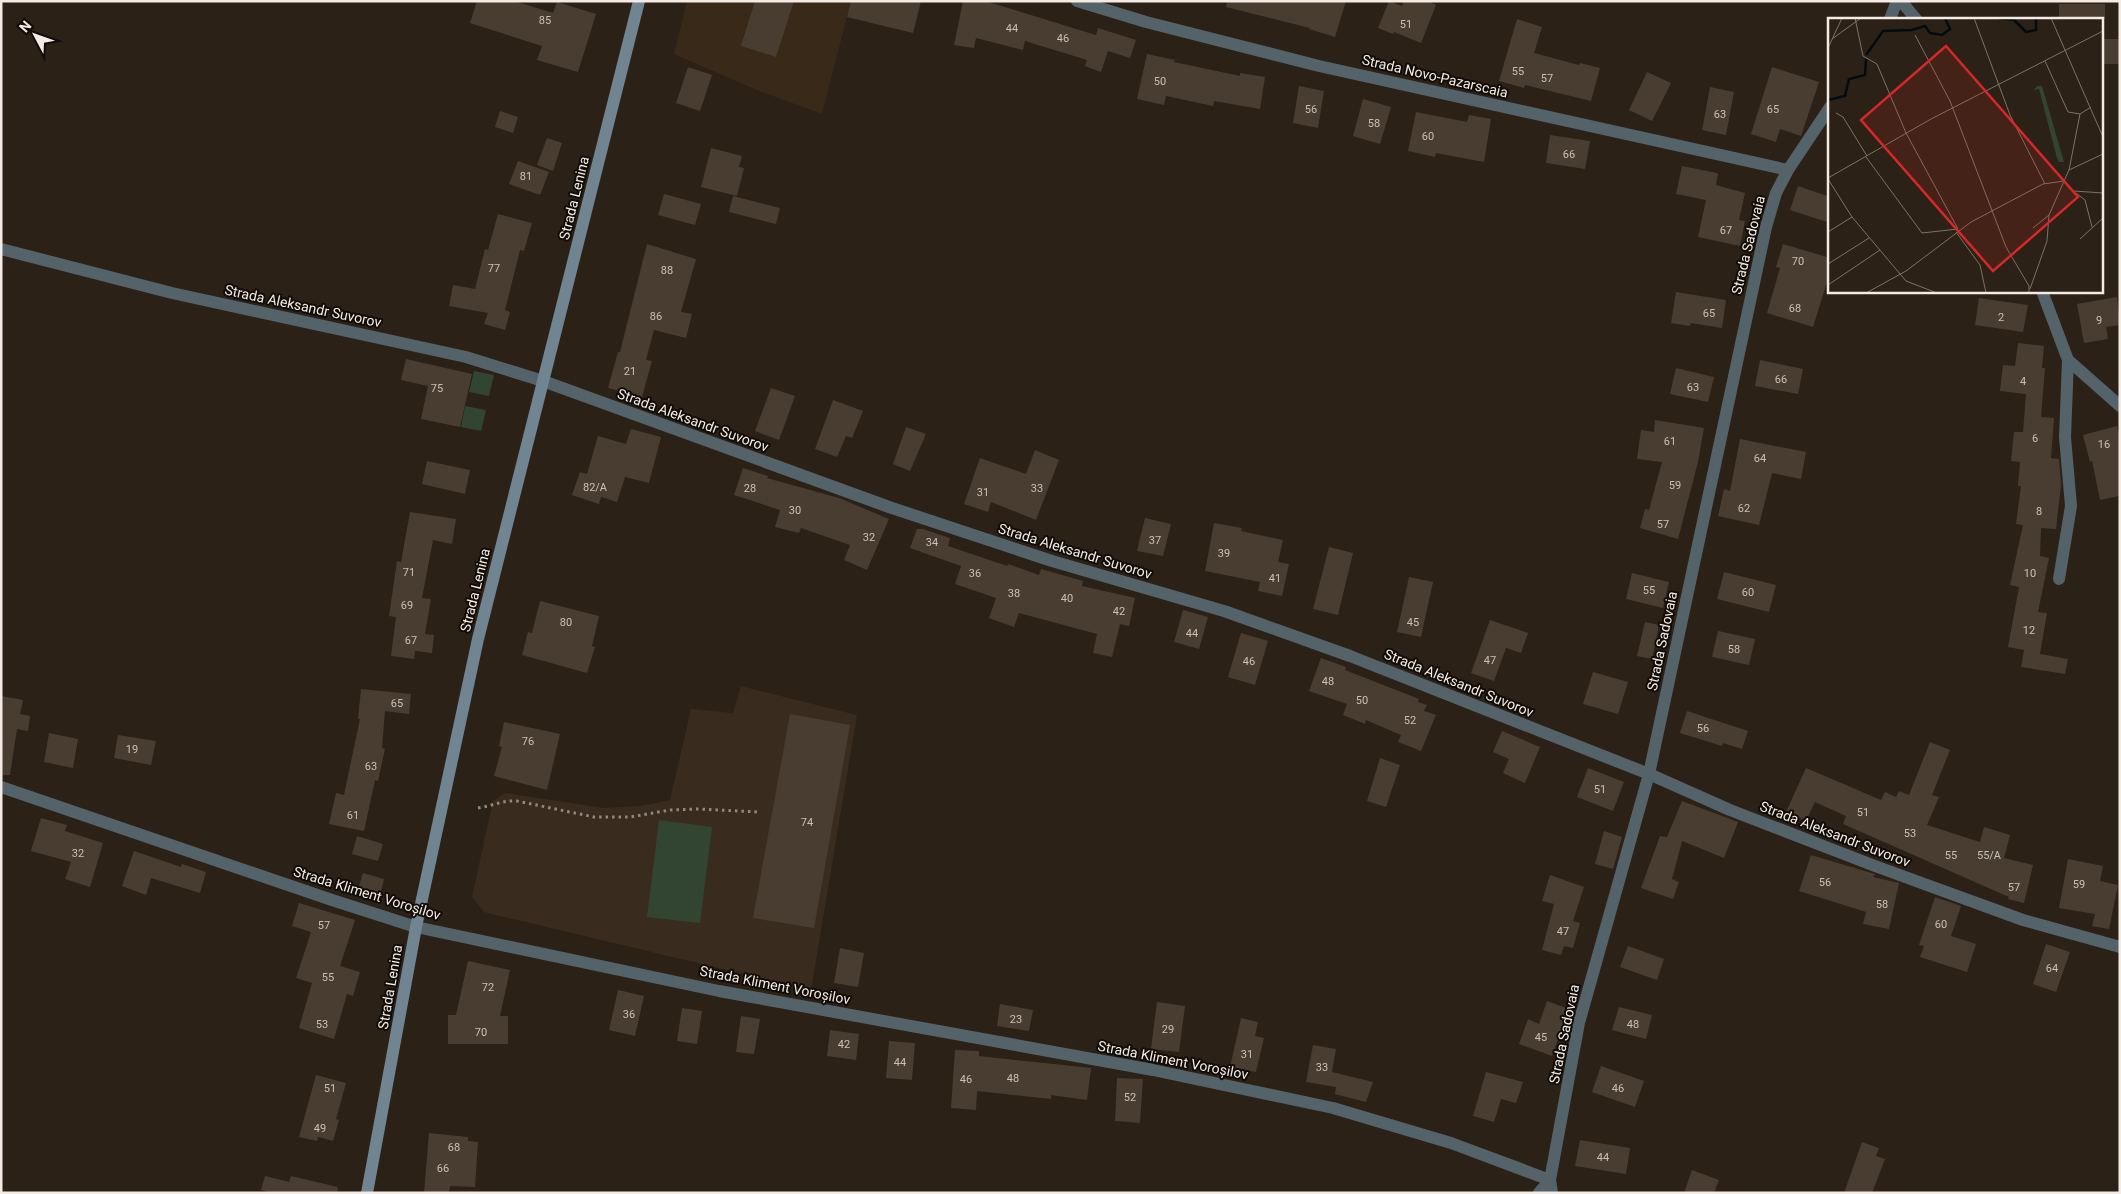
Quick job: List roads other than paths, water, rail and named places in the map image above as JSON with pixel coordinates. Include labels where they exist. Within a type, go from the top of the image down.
[{"type":"street","name":"Strada Lenina","points":[[367,1193],[416,926],[478,639],[639,1]]},
{"type":"street","name":"Strada Novo-Pazarscaia","points":[[1077,1],[1146,22],[1319,66],[1788,170]]},
{"type":"street","points":[[1890,18],[1899,1],[1915,18]]},
{"type":"street","name":"Strada Sadovaia","points":[[1551,1186],[1579,1023],[1649,774],[1766,227],[1776,193],[1788,170],[1828,110]]},
{"type":"street","name":"Strada Aleksandr Suvorov","points":[[1,249],[172,293],[466,357],[543,381],[889,507],[1052,561],[1224,611],[1341,652],[1649,774],[1730,810],[2004,913],[2120,947]]},
{"type":"street","points":[[2042,292],[2068,360],[2065,436],[2071,506],[2059,579]]},
{"type":"street","points":[[2068,360],[2120,406]]},
{"type":"street","name":"Strada Kliment Voroșilov","points":[[1,787],[323,897],[416,926],[718,990],[1153,1070],[1333,1108],[1451,1143],[1551,1186]]},
{"type":"street","points":[[1539,1193],[1551,1186]]}]
